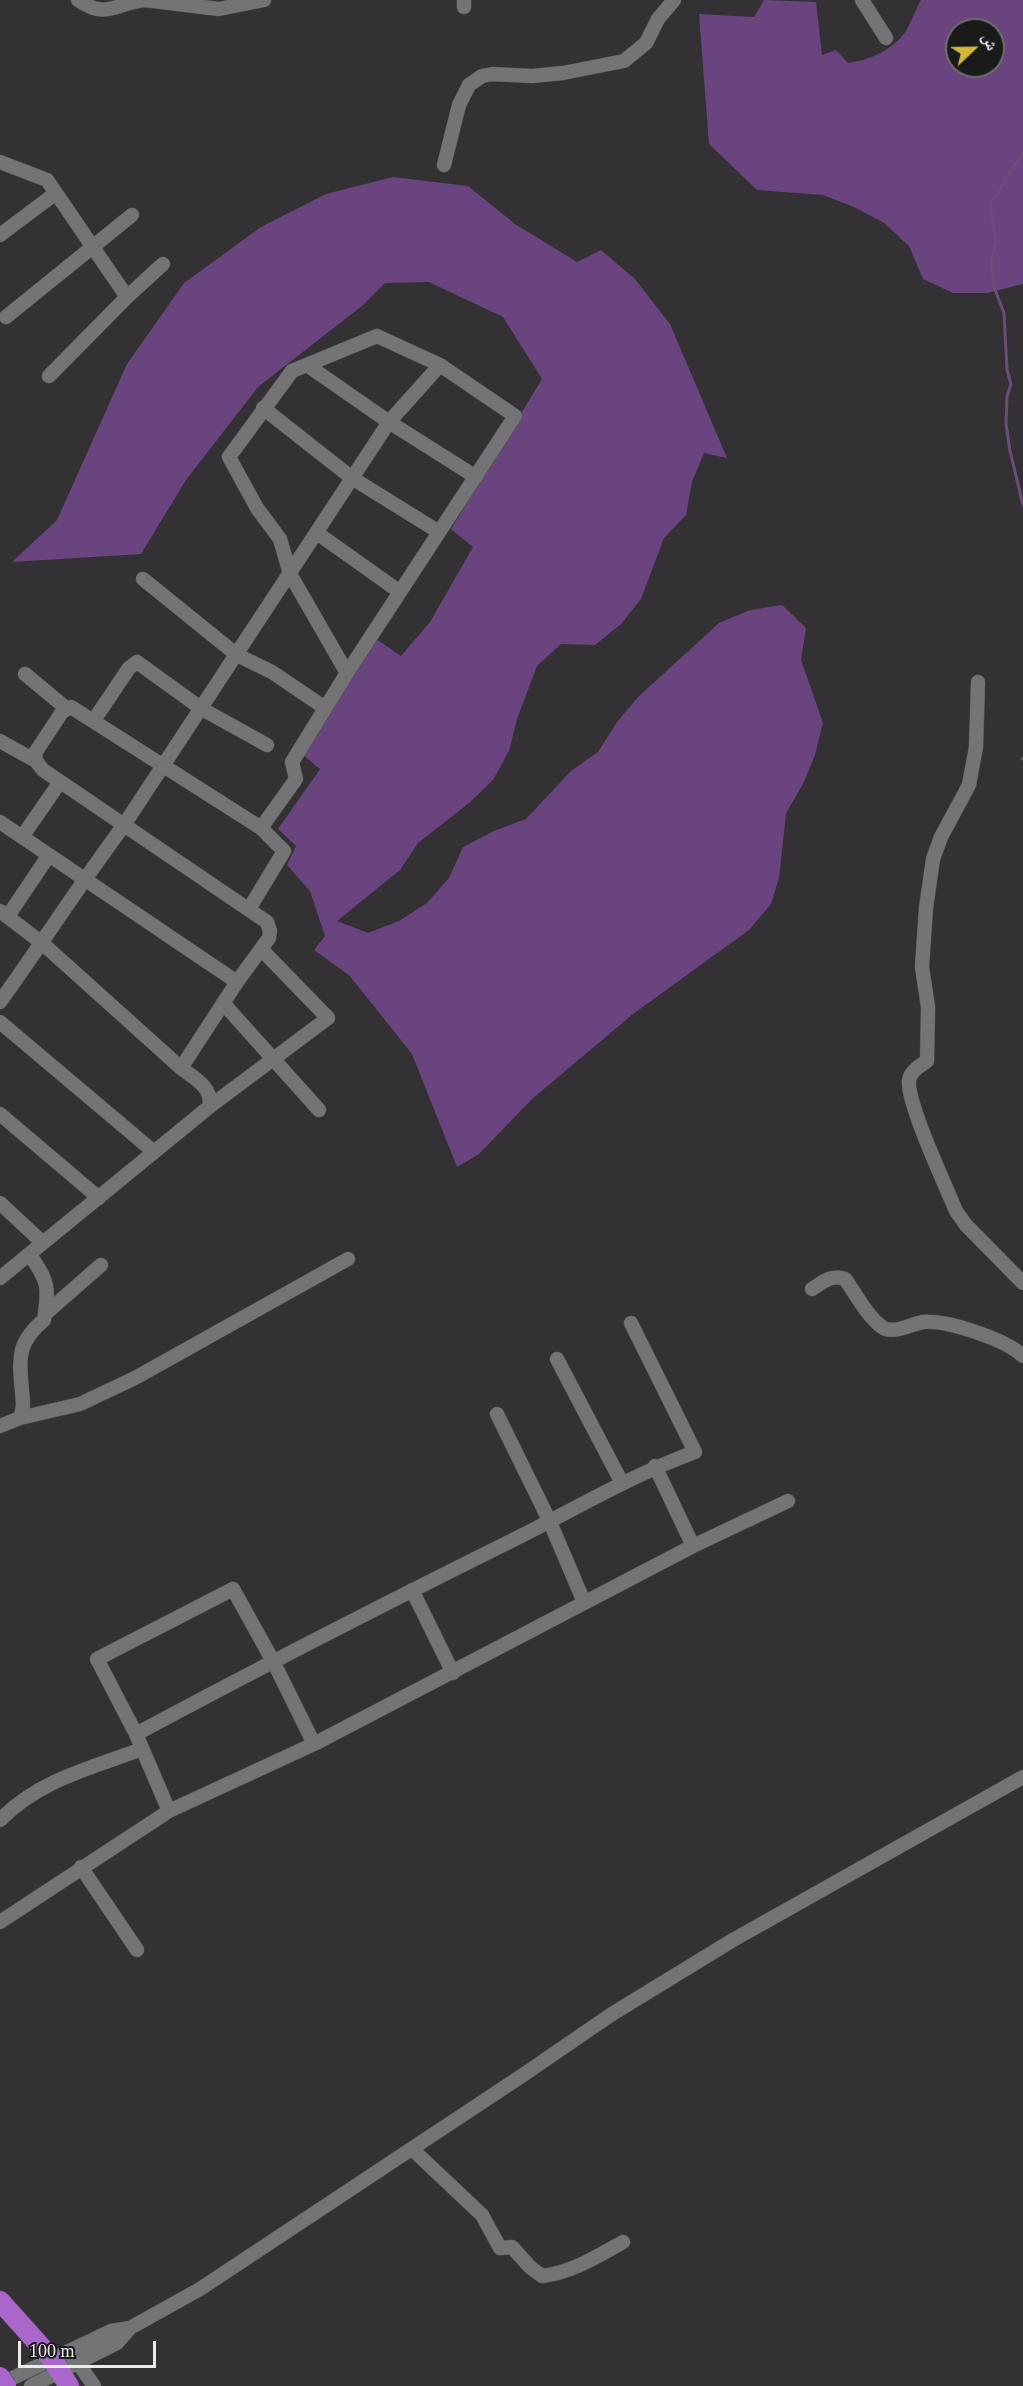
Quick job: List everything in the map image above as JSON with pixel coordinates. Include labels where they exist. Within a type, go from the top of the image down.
[{"type":"highway","points":[[0,2301],[65,2370]]},
{"type":"highway","points":[[0,2377],[6,2386]]},
{"type":"street","points":[[78,0],[96,10],[103,11],[132,1],[145,0],[219,9],[264,0]]},
{"type":"street","points":[[444,165],[459,105],[469,85],[482,76],[492,74],[532,76],[562,73],[624,61],[646,43],[658,19],[674,0]]},
{"type":"street","points":[[862,0],[886,38]]},
{"type":"street","points":[[0,162],[47,180],[127,297]]},
{"type":"street","points":[[0,235],[56,193]]},
{"type":"street","points":[[6,317],[132,214]]},
{"type":"street","points":[[49,376],[163,264]]},
{"type":"street","points":[[261,828],[296,779],[292,762],[325,708],[515,416],[440,365],[377,336],[292,371],[229,457],[257,508],[280,539],[290,574],[347,673]]},
{"type":"street","points":[[307,365],[389,422],[476,477]]},
{"type":"street","points":[[0,1002],[202,709],[389,422],[440,365]]},
{"type":"street","points":[[263,408],[352,478],[439,532]]},
{"type":"street","points":[[317,533],[400,592]]},
{"type":"street","points":[[143,579],[237,655],[272,672],[325,708]]},
{"type":"street","points":[[94,720],[129,668],[137,662],[202,709],[267,745]]},
{"type":"street","points":[[25,674],[66,708],[75,709],[94,720],[162,767],[261,828],[284,851],[249,909]]},
{"type":"street","points":[[978,682],[976,747],[969,784],[941,837],[933,859],[926,908],[922,967],[928,1007],[927,1061],[915,1069],[909,1082],[915,1109],[956,1211],[966,1226],[1023,1283]]},
{"type":"street","points":[[36,761],[35,753],[66,708]]},
{"type":"street","points":[[0,741],[36,761],[43,770],[60,782],[267,922],[270,931],[269,938],[237,982],[181,1068]]},
{"type":"street","points":[[22,837],[60,782]]},
{"type":"street","points":[[0,822],[237,982]]},
{"type":"street","points":[[49,855],[4,914],[42,943],[181,1068],[202,1084],[210,1093],[210,1107]]},
{"type":"street","points":[[0,1278],[210,1107],[328,1018],[261,949]]},
{"type":"street","points":[[223,1003],[319,1110]]},
{"type":"street","points":[[0,1022],[154,1152]]},
{"type":"street","points":[[0,1114],[99,1198]]},
{"type":"street","points":[[0,1203],[43,1243]]},
{"type":"street","points":[[20,1418],[23,1411],[22,1349],[28,1333],[44,1320],[48,1290],[42,1271],[29,1254]]},
{"type":"street","points":[[0,1426],[20,1418],[80,1404],[135,1378],[348,1259]]},
{"type":"street","points":[[45,1314],[101,1265]]},
{"type":"street","points":[[812,1289],[830,1278],[845,1279],[883,1328],[893,1329],[923,1322],[941,1324],[1009,1345],[1023,1356]]},
{"type":"street","points":[[136,1734],[412,1590],[550,1522],[621,1483],[655,1466],[694,1452],[631,1323]]},
{"type":"street","points":[[557,1359],[621,1483]]},
{"type":"street","points":[[497,1414],[550,1522],[584,1602]]},
{"type":"street","points":[[655,1466],[693,1546]]},
{"type":"street","points":[[0,1923],[81,1867],[169,1811],[314,1744],[693,1546],[788,1501]]},
{"type":"street","points":[[169,1811],[136,1734],[96,1659],[233,1589],[274,1663],[314,1744]]},
{"type":"street","points":[[412,1590],[453,1673]]},
{"type":"street","points":[[0,1820],[18,1802],[46,1785],[142,1749]]},
{"type":"street","points":[[31,2386],[117,2343],[130,2328],[200,2289],[612,2013],[733,1941],[1023,1777]]},
{"type":"street","points":[[81,1867],[137,1950]]},
{"type":"street","points":[[412,2148],[482,2215],[500,2248],[512,2247],[530,2267],[542,2276],[554,2275],[590,2260],[623,2242]]},
{"type":"street","points":[[0,2384],[65,2370],[111,2331],[130,2328]]},
{"type":"street","points":[[65,2370],[94,2386]]},
{"type":"shaded area","points":[[764,0],[816,2],[822,55],[836,50],[848,63],[873,57],[895,44],[906,31],[921,0],[1023,0],[1023,284],[987,293],[953,293],[923,279],[909,246],[884,223],[854,207],[823,195],[757,190],[709,144],[699,14],[754,17]]},
{"type":"shaded area","points":[[393,177],[468,186],[515,224],[577,262],[601,250],[635,279],[670,324],[727,458],[704,453],[692,482],[686,515],[664,538],[641,599],[621,624],[595,645],[561,644],[537,666],[517,719],[509,751],[493,780],[469,803],[418,843],[400,870],[337,921],[368,933],[399,921],[427,903],[449,878],[463,847],[494,831],[526,819],[571,771],[598,752],[617,722],[638,697],[719,623],[750,610],[782,605],[806,628],[801,660],[823,723],[815,755],[803,784],[786,813],[779,878],[771,904],[749,930],[633,1014],[532,1099],[479,1154],[457,1167],[412,1054],[349,975],[314,950],[325,936],[310,891],[287,865],[296,846],[278,829],[320,769],[302,754],[376,639],[401,656],[430,622],[473,547],[451,529],[542,379],[503,317],[429,282],[385,283],[363,305],[258,387],[186,480],[141,554],[12,562],[57,520],[127,364],[184,283],[261,227],[326,194]]},
{"type":"waterway","points":[[1023,152],[990,204],[996,242],[991,262],[994,287],[1004,313],[1007,370],[1011,384],[1007,397],[1006,424],[1023,505]]}]
